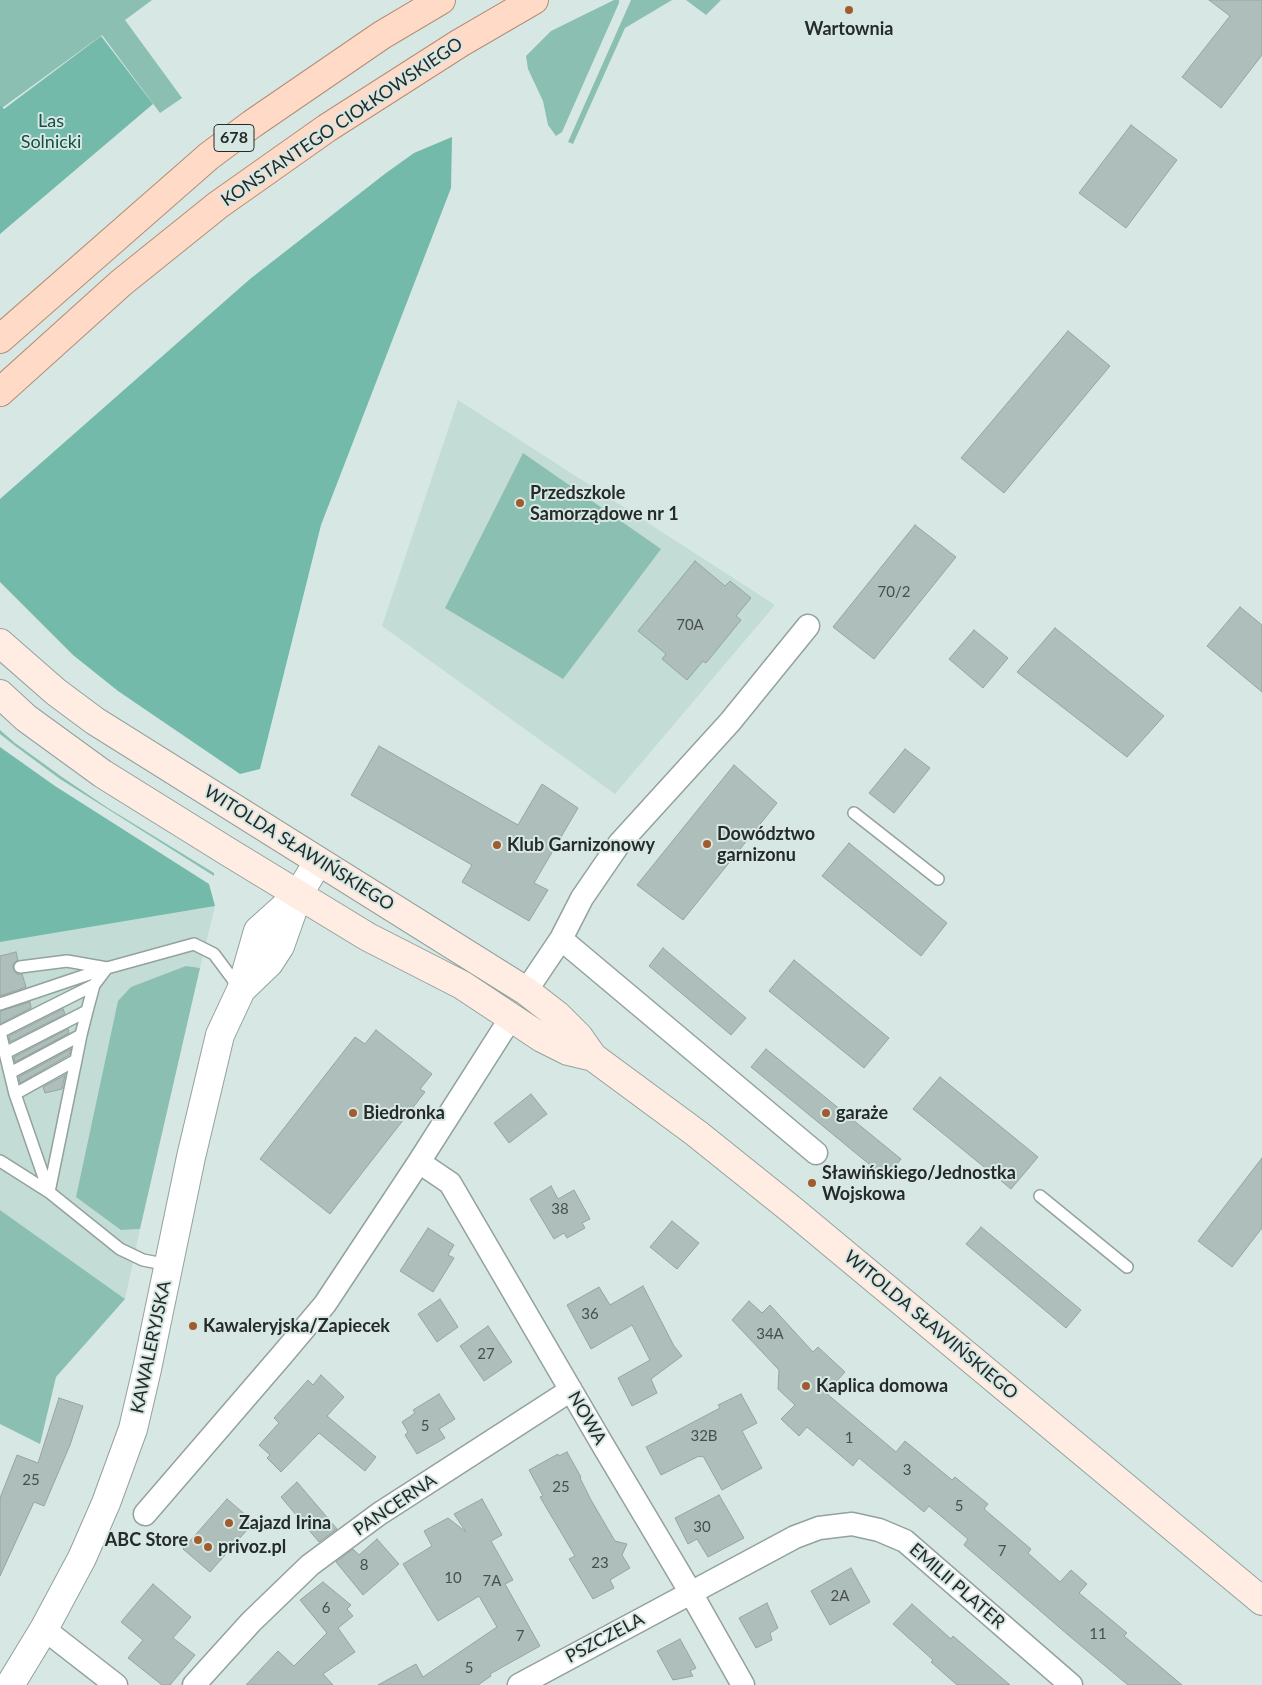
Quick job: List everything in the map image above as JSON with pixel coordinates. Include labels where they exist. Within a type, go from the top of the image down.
[{"type":"main road","name":"678","points":[[0,339],[209,156],[252,124],[382,35],[442,0]]},
{"type":"main road","name":"KONSTANTEGO CIOŁKOWSKIEGO","points":[[0,392],[122,283],[218,204],[327,128],[460,43],[534,0]]},
{"type":"main road","points":[[96,254],[122,283]]},
{"type":"main road","name":"WITOLDA SŁAWIŃSKIEGO","points":[[0,642],[56,692],[95,721],[526,991],[558,1015],[579,1037],[593,1057],[696,1133],[792,1210],[1262,1601]]},
{"type":"main road","name":"WITOLDA SŁAWIŃSKIEGO","points":[[0,694],[26,718],[103,774],[298,895],[368,937],[462,985],[512,1016],[542,1038],[568,1051],[593,1057]]},
{"type":"main road","points":[[512,1016],[526,991]]},
{"type":"street","points":[[526,991],[561,938],[582,898],[618,844],[730,722],[808,626]]},
{"type":"street","name":"KAWALERYJSKA","points":[[10,1685],[44,1629],[82,1558],[106,1503],[133,1429],[193,1148],[220,1035],[241,990],[269,964],[280,946],[298,895],[318,862]]},
{"type":"street","points":[[561,938],[816,1153]]},
{"type":"street","points":[[145,1514],[325,1304],[419,1162],[512,1016]]},
{"type":"street","name":"NOWA","points":[[419,1162],[450,1183],[692,1592],[743,1685]]},
{"type":"street","name":"PANCERNA","points":[[194,1685],[251,1622],[310,1565],[379,1514],[571,1390]]},
{"type":"street","name":"EMILII PLATER","points":[[692,1592],[794,1537],[819,1528],[852,1524],[879,1530],[905,1541],[1071,1685]]},
{"type":"street","name":"PSZCZELA","points":[[519,1685],[692,1592]]},
{"type":"street","points":[[44,1629],[116,1685]]},
{"type":"lane","points":[[854,813],[938,879]]},
{"type":"lane","points":[[0,1004],[107,968],[194,944],[214,954],[241,990]]},
{"type":"lane","points":[[20,967],[67,961],[107,968]]},
{"type":"lane","points":[[49,1192],[81,1034],[94,986],[107,968]]},
{"type":"lane","points":[[49,1192],[15,1094],[0,1032],[94,986]]},
{"type":"lane","points":[[5,1053],[88,1011]]},
{"type":"lane","points":[[10,1073],[81,1034]]},
{"type":"lane","points":[[15,1094],[76,1060]]},
{"type":"lane","points":[[0,1161],[49,1192],[120,1249],[143,1260],[169,1265]]},
{"type":"lane","points":[[1040,1196],[1127,1267]]},
{"type":"shaded area","name":"Przedszkole Samorządowe nr 1","points":[[458,400],[775,605],[615,794],[382,626]]},
{"type":"shaded area","points":[[215,906],[200,968],[186,966],[121,1230],[140,1229],[125,1299],[0,1210],[0,942]]},
{"type":"green space","points":[[0,0],[152,0],[125,20],[182,98],[160,113],[102,35],[2,108],[0,105]]},
{"type":"green space","points":[[614,0],[619,0],[619,3],[562,132],[556,136],[548,125],[543,101],[528,69],[526,56],[551,31]]},
{"type":"green space","points":[[631,0],[672,0],[625,28],[573,144],[568,142]]},
{"type":"green space","points":[[686,0],[721,0],[706,15]]},
{"type":"green space","name":"Las Solnicki","points":[[101,36],[153,104],[0,234],[0,105],[4,109]]},
{"type":"green space","points":[[452,137],[451,188],[321,525],[260,769],[240,774],[118,691],[73,655],[0,582],[0,499],[250,279],[414,153]]},
{"type":"green space","points":[[523,453],[661,549],[563,679],[445,608]]},
{"type":"green space","points":[[0,730],[62,777],[108,808],[214,873],[214,876],[60,779],[0,734]]},
{"type":"green space","points":[[0,747],[55,786],[209,884],[215,906],[0,942]]},
{"type":"green space","points":[[186,966],[200,968],[140,1229],[121,1230],[76,1197],[118,1001],[131,987]]},
{"type":"green space","points":[[0,1210],[125,1299],[56,1377],[40,1444],[0,1424]]},
{"type":"building","points":[[1209,0],[1262,0],[1262,55],[1221,108],[1182,77],[1230,16]]},
{"type":"building","points":[[1131,125],[1177,160],[1126,228],[1079,193]]},
{"type":"building","points":[[1068,331],[1110,366],[1004,493],[961,458]]},
{"type":"building","points":[[915,525],[956,557],[874,659],[833,627]]},
{"type":"building","points":[[695,561],[725,586],[730,581],[751,598],[736,616],[741,620],[706,663],[703,661],[687,680],[662,659],[666,654],[638,631]]},
{"type":"building","points":[[1240,607],[1262,625],[1262,692],[1207,646]]},
{"type":"building","points":[[1055,628],[1164,716],[1127,757],[1017,672]]},
{"type":"building","points":[[974,630],[1008,658],[983,688],[949,659]]},
{"type":"building","name":"Klub Garnizonowy","points":[[379,746],[518,825],[542,784],[578,808],[534,883],[548,890],[529,921],[462,882],[472,865],[351,795]]},
{"type":"building","points":[[905,749],[930,768],[894,813],[869,793]]},
{"type":"building","name":"Dowództwo garnizonu","points":[[734,765],[777,803],[683,920],[637,885]]},
{"type":"building","points":[[849,843],[947,923],[921,956],[822,876]]},
{"type":"building","points":[[663,948],[746,1018],[731,1035],[649,966]]},
{"type":"building","points":[[16,952],[18,960],[13,964],[13,968],[17,974],[22,974],[26,987],[0,996],[0,956]]},
{"type":"building","points":[[794,960],[889,1038],[864,1068],[769,991]]},
{"type":"building","points":[[30,1002],[31,1008],[0,1024],[0,1011]]},
{"type":"building","points":[[63,1009],[65,1014],[10,1042],[9,1036]]},
{"type":"building","points":[[68,1029],[69,1033],[15,1062],[14,1057]]},
{"type":"building","name":"Biedronka","points":[[376,1030],[432,1074],[420,1089],[425,1092],[330,1214],[260,1159],[355,1037],[365,1044]]},
{"type":"building","points":[[71,1049],[69,1055],[20,1083],[19,1077]]},
{"type":"building","name":"garaże","points":[[766,1049],[901,1159],[886,1178],[751,1067]]},
{"type":"building","points":[[65,1075],[62,1089],[45,1093],[43,1087]]},
{"type":"building","points":[[940,1077],[1038,1157],[1011,1189],[913,1109]]},
{"type":"building","points":[[531,1094],[547,1114],[509,1143],[494,1123]]},
{"type":"building","points":[[1262,1158],[1262,1228],[1232,1267],[1198,1241]]},
{"type":"building","points":[[551,1186],[558,1199],[574,1190],[590,1219],[582,1223],[585,1228],[567,1238],[564,1233],[554,1239],[530,1199]]},
{"type":"building","points":[[672,1221],[699,1243],[677,1269],[650,1247]]},
{"type":"building","points":[[981,1227],[1081,1310],[1066,1328],[966,1244]]},
{"type":"building","points":[[428,1228],[454,1245],[448,1255],[454,1258],[433,1292],[400,1271]]},
{"type":"building","points":[[643,1286],[674,1346],[682,1356],[651,1379],[657,1393],[632,1406],[618,1378],[650,1360],[632,1325],[591,1349],[567,1305],[599,1287],[610,1305]]},
{"type":"building","points":[[440,1299],[458,1327],[437,1342],[418,1314]]},
{"type":"building","points":[[749,1301],[762,1313],[770,1305],[813,1352],[818,1347],[845,1372],[826,1393],[896,1452],[905,1441],[952,1480],[955,1477],[988,1504],[984,1509],[1031,1549],[1028,1553],[1060,1582],[1071,1570],[1087,1584],[1079,1593],[1127,1633],[1124,1636],[1182,1685],[1128,1685],[964,1545],[968,1539],[929,1506],[924,1512],[859,1458],[853,1466],[807,1427],[799,1436],[781,1419],[795,1405],[778,1389],[779,1370],[732,1320]]},
{"type":"building","points":[[488,1326],[512,1362],[484,1381],[460,1346]]},
{"type":"building","points":[[321,1375],[344,1397],[327,1416],[376,1457],[365,1471],[319,1433],[281,1472],[267,1458],[270,1455],[259,1445],[279,1423],[274,1418],[308,1380],[313,1385]]},
{"type":"building","points":[[439,1394],[455,1419],[439,1429],[445,1438],[417,1454],[405,1435],[408,1432],[402,1422],[415,1413],[413,1410]]},
{"type":"building","points":[[741,1394],[757,1423],[742,1431],[762,1468],[722,1490],[703,1456],[699,1456],[661,1475],[646,1447],[720,1408],[718,1405]]},
{"type":"building","points":[[59,1398],[83,1406],[70,1445],[44,1506],[34,1502],[0,1576],[0,1498],[17,1455],[38,1463]]},
{"type":"building","points":[[567,1452],[591,1500],[615,1541],[627,1544],[622,1555],[630,1568],[610,1580],[614,1588],[593,1599],[569,1559],[575,1556],[540,1497],[543,1496],[529,1470],[558,1454],[559,1456]]},
{"type":"building","points":[[297,1482],[337,1529],[319,1542],[281,1497]]},
{"type":"building","points":[[719,1495],[744,1538],[708,1557],[697,1539],[688,1544],[675,1518]]},
{"type":"building","points":[[227,1499],[254,1522],[210,1572],[183,1549]]},
{"type":"building","points":[[482,1499],[502,1535],[491,1541],[513,1580],[505,1584],[540,1646],[490,1674],[491,1676],[478,1685],[378,1685],[416,1664],[423,1677],[497,1627],[479,1596],[438,1621],[403,1564],[432,1546],[424,1531],[448,1518],[466,1532],[454,1514]]},
{"type":"building","points":[[377,1539],[399,1564],[363,1595],[336,1562],[353,1549],[359,1555]]},
{"type":"building","points":[[851,1568],[870,1602],[830,1625],[811,1591]]},
{"type":"building","points":[[323,1582],[351,1605],[347,1609],[353,1616],[338,1628],[355,1652],[323,1674],[333,1685],[246,1685],[278,1651],[294,1666],[327,1633],[300,1600]]},
{"type":"building","points":[[153,1584],[191,1617],[173,1638],[195,1655],[170,1685],[162,1685],[128,1658],[143,1640],[121,1622]]},
{"type":"building","points":[[767,1603],[778,1628],[770,1633],[772,1640],[756,1648],[739,1618]]},
{"type":"building","points":[[912,1604],[951,1639],[953,1636],[1010,1685],[957,1685],[931,1662],[933,1660],[893,1624]]},
{"type":"building","points":[[680,1639],[696,1668],[690,1671],[693,1676],[673,1680],[657,1651]]},
{"type":"place","name":"Wartownia","points":[[849,10]]},
{"type":"place","name":"Przedszkole Samorządowe nr 1","points":[[520,503]]},
{"type":"place","name":"Dowództwo garnizonu","points":[[707,844]]},
{"type":"place","name":"Klub Garnizonowy","points":[[497,845]]},
{"type":"place","name":"Biedronka","points":[[353,1113]]},
{"type":"place","name":"garaże","points":[[826,1113]]},
{"type":"place","name":"Sławińskiego/Jednostka Wojskowa","points":[[812,1183]]},
{"type":"place","name":"Kawaleryjska/Zapiecek","points":[[193,1326]]},
{"type":"place","name":"Kaplica domowa","points":[[806,1386]]},
{"type":"place","name":"Zajazd Irina","points":[[229,1523]]},
{"type":"place","name":"ABC Store","points":[[198,1540]]},
{"type":"place","name":"privoz.pl","points":[[208,1547]]}]
